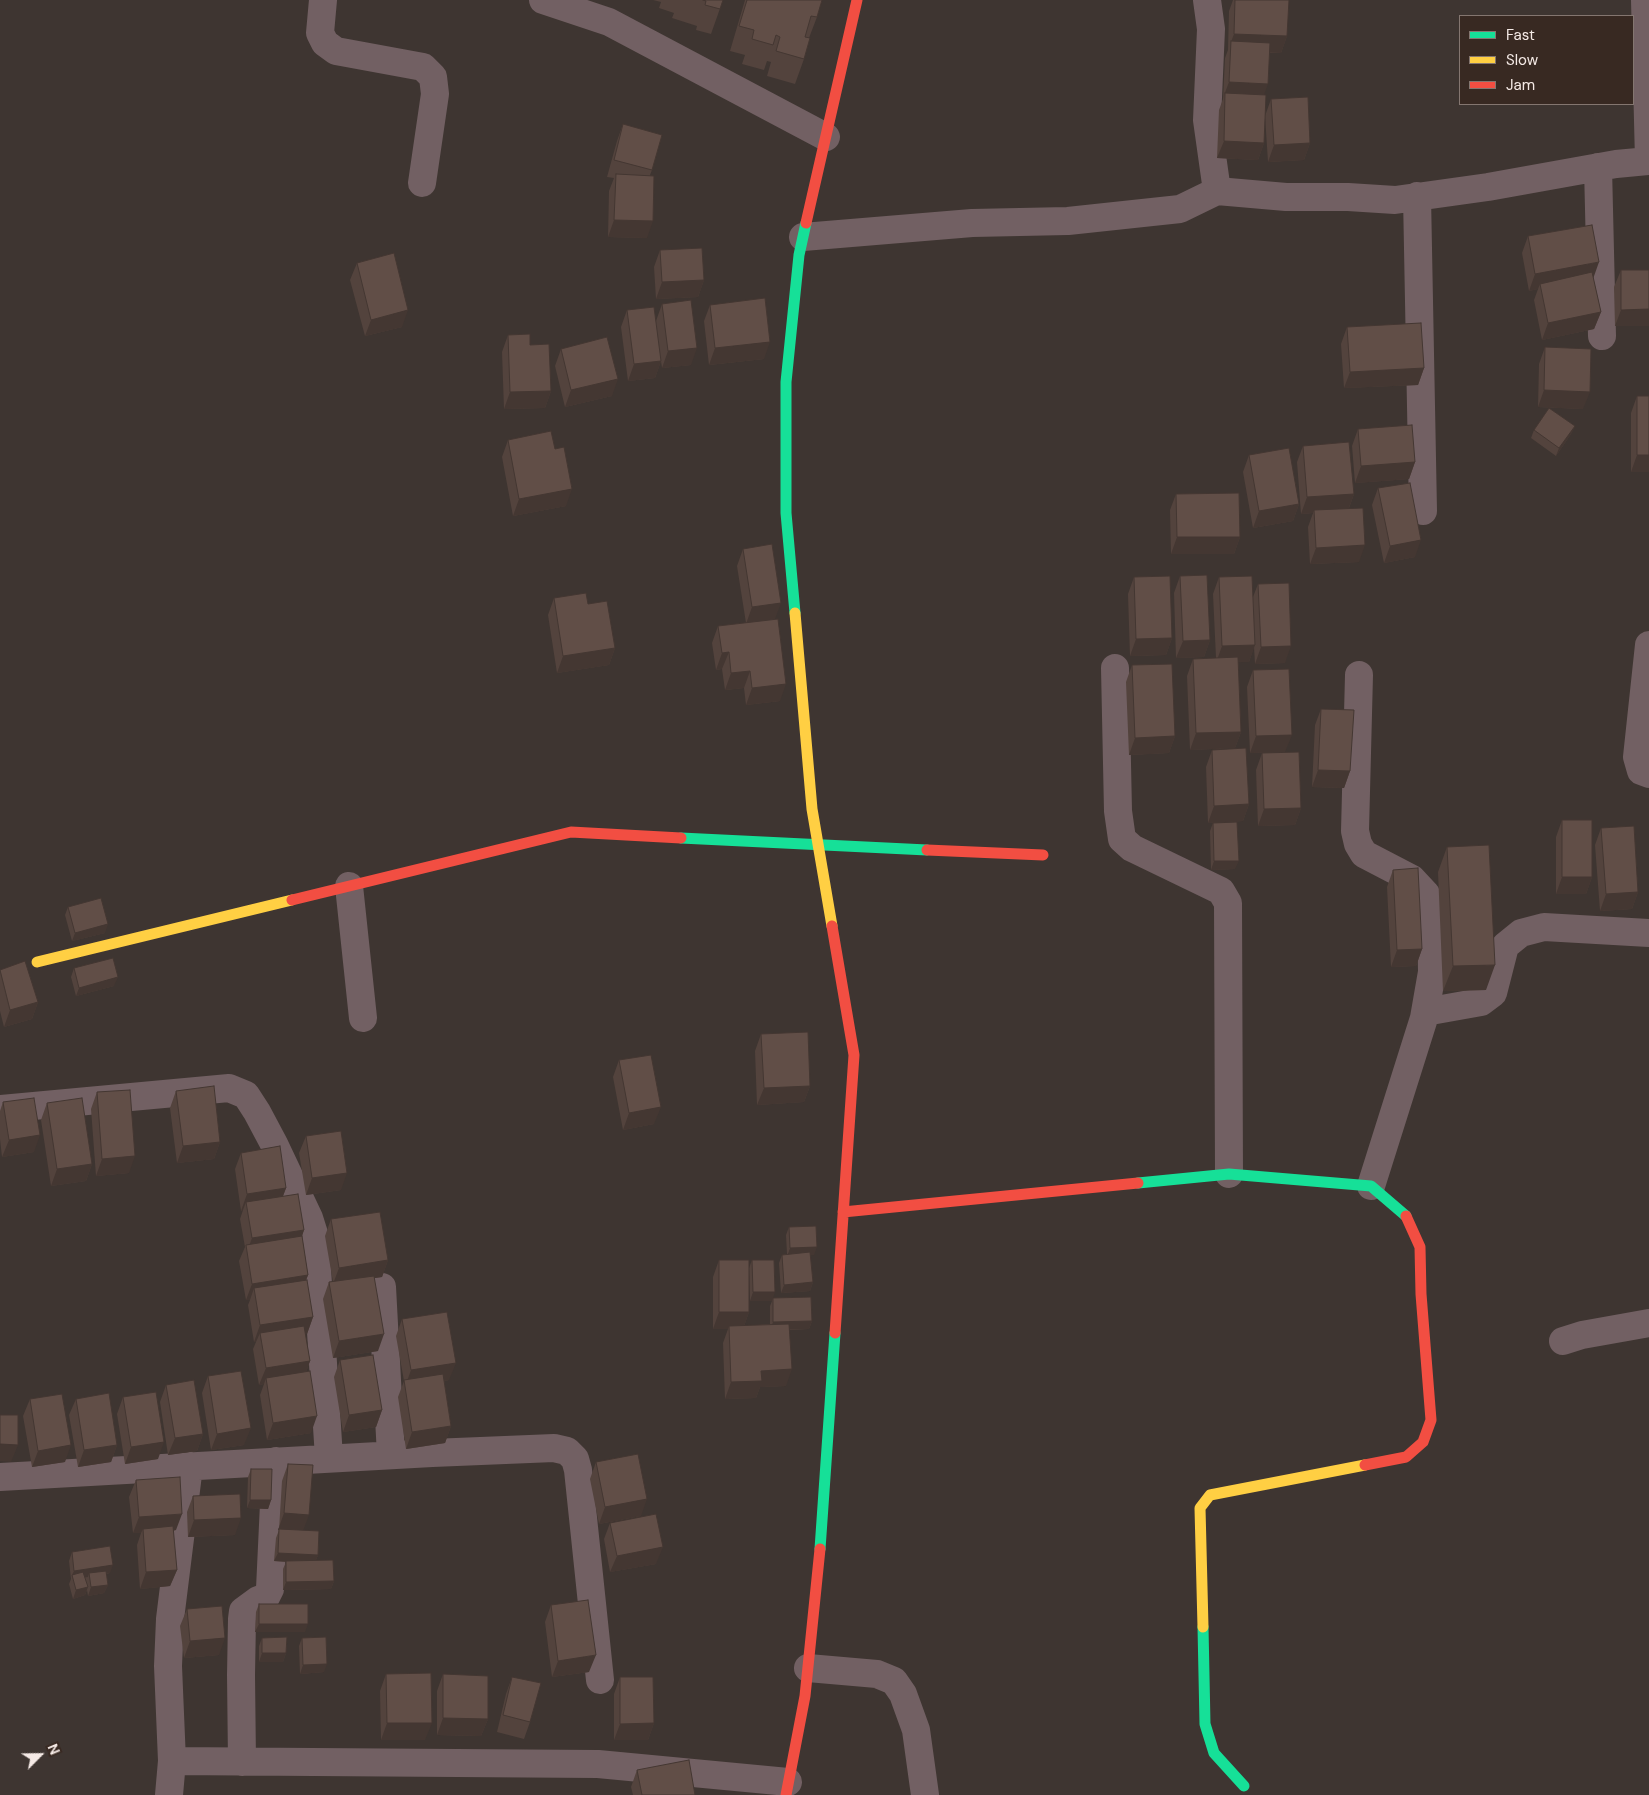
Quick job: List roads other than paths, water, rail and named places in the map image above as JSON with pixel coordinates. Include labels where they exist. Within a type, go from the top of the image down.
[{"type":"street","points":[[323,0],[320,33],[325,43],[336,51],[423,67],[434,77],[435,94],[422,183]]},
{"type":"street","points":[[543,0],[609,22],[826,137]]},
{"type":"street","points":[[172,1761],[598,1764],[787,1789],[805,1696],[822,1527],[854,1055],[812,809],[786,512],[786,382],[799,255],[857,0]]},
{"type":"street","points":[[1207,0],[1210,29],[1207,120],[1217,191]]},
{"type":"street","points":[[804,237],[972,223],[1068,222],[1180,209],[1217,191],[1286,197],[1348,197],[1395,200],[1488,187],[1598,166],[1649,161],[1646,0]]},
{"type":"street","points":[[1598,166],[1602,336]]},
{"type":"street","points":[[1417,196],[1423,511]]},
{"type":"street","points":[[1649,645],[1637,757],[1641,771],[1649,774]]},
{"type":"street","points":[[1115,668],[1118,811],[1122,839],[1132,848],[1221,891],[1228,903],[1229,1174]]},
{"type":"street","points":[[1359,675],[1355,830],[1358,844],[1364,854],[1412,879],[1426,894],[1431,907],[1432,972],[1425,1012],[1371,1186]]},
{"type":"street","points":[[37,962],[571,832],[818,846],[1043,855]]},
{"type":"street","points":[[349,886],[363,1018]]},
{"type":"street","points":[[1425,1012],[1480,1002],[1492,993],[1505,946],[1521,933],[1544,927],[1649,933]]},
{"type":"street","points":[[0,1109],[229,1088],[246,1095],[278,1152],[309,1218],[315,1237],[329,1458]]},
{"type":"street","points":[[843,1212],[1229,1174],[1371,1186],[1408,1218],[1420,1247],[1421,1294],[1431,1420],[1423,1442],[1406,1457],[1210,1495],[1200,1508],[1205,1724],[1214,1752],[1244,1786]]},
{"type":"street","points":[[382,1287],[391,1455]]},
{"type":"street","points":[[1563,1341],[1582,1335],[1649,1323]]},
{"type":"street","points":[[0,1477],[391,1455],[554,1448],[567,1451],[575,1459],[578,1470],[600,1680]]},
{"type":"street","points":[[242,1762],[241,1675],[243,1611],[258,1600],[266,1597],[270,1589],[276,1461]]},
{"type":"street","points":[[169,1795],[172,1761],[168,1666],[170,1619],[189,1466]]},
{"type":"street","points":[[808,1668],[877,1674],[894,1681],[903,1694],[916,1730],[925,1795]]}]
